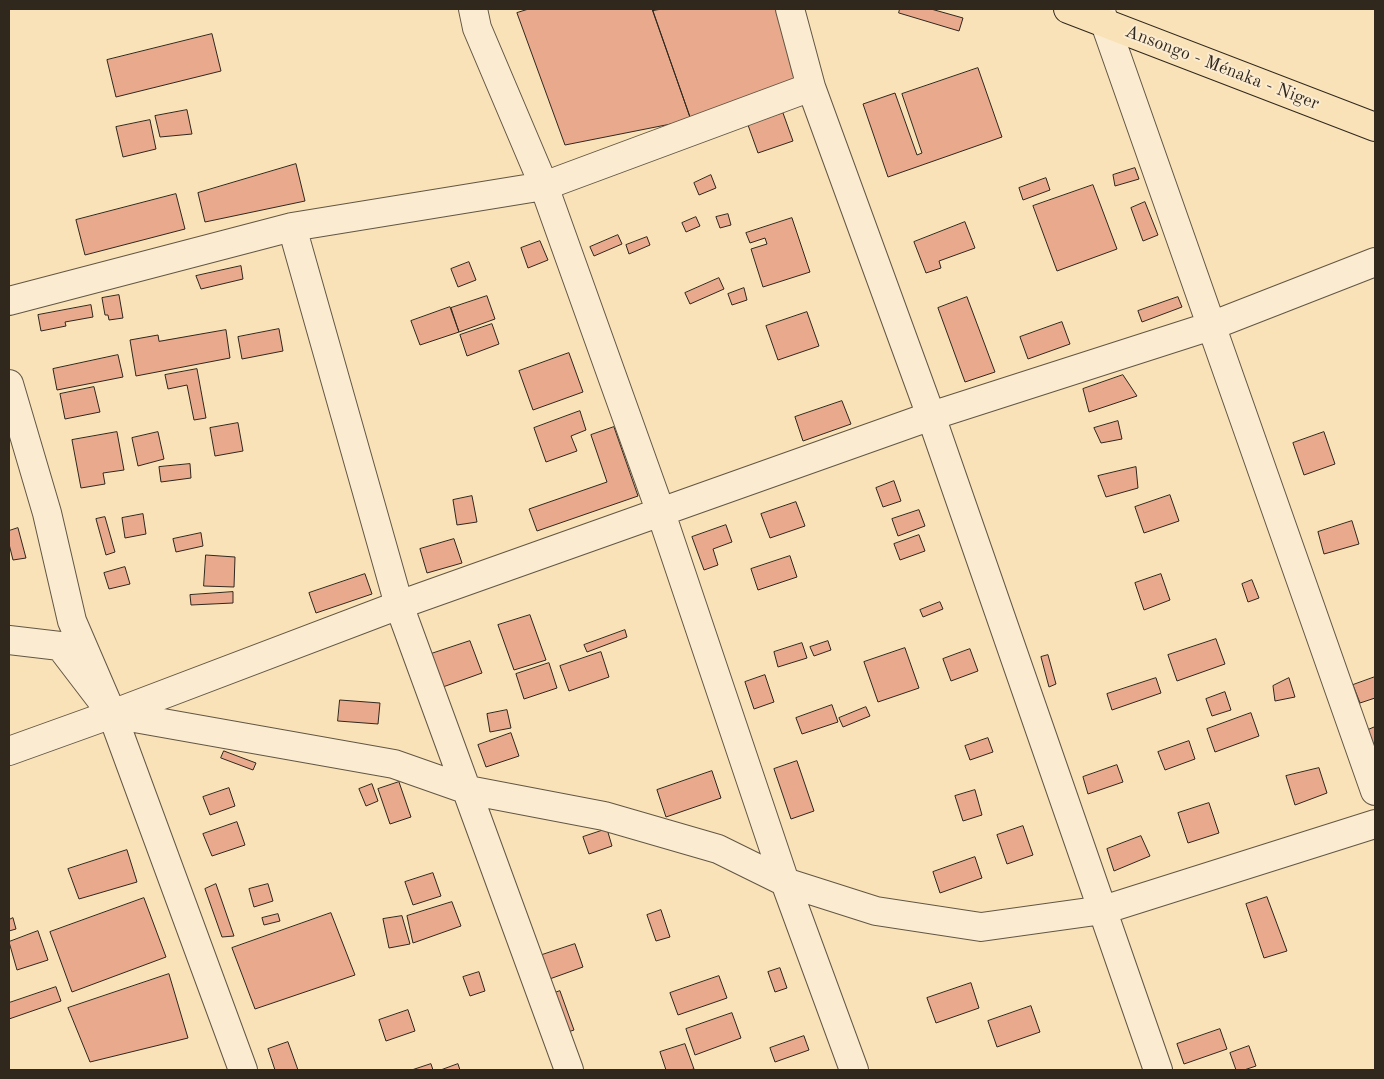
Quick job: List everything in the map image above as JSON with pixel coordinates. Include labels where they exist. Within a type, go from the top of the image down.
[{"type":"main road","name":"Ansongo - Ménaka - Niger","points":[[1068,9],[1103,16],[1375,127]]},
{"type":"street","points":[[473,9],[477,28],[544,186],[661,513],[785,882],[854,1070]]},
{"type":"street","points":[[790,9],[811,87],[931,416],[1158,1070]]},
{"type":"street","points":[[1103,16],[1375,791]]},
{"type":"street","points":[[9,301],[292,227],[544,186],[811,87]]},
{"type":"street","points":[[292,227],[399,605],[569,1070]]},
{"type":"street","points":[[9,751],[399,605],[931,416],[1211,326],[1375,262]]},
{"type":"street","points":[[9,384],[47,513],[72,621],[112,714],[243,1070]]},
{"type":"street","points":[[9,640],[60,646],[112,714],[394,764],[468,790],[604,816],[718,849],[785,882],[876,911],[980,927],[1103,910],[1375,824]]},
{"type":"building","points":[[529,9],[652,9],[691,120],[565,145],[517,13]]},
{"type":"building","points":[[662,9],[777,9],[803,86],[691,120],[653,11]]},
{"type":"building","points":[[900,9],[931,9],[963,18],[959,31],[899,13]]},
{"type":"building","points":[[212,34],[221,71],[116,97],[107,60]]},
{"type":"building","points":[[978,68],[1002,137],[888,177],[863,104],[895,93],[917,155],[922,153],[902,94]]},
{"type":"building","points":[[187,110],[192,134],[160,137],[155,116]]},
{"type":"building","points":[[783,113],[793,141],[758,153],[748,125]]},
{"type":"building","points":[[150,120],[156,149],[123,157],[116,127]]},
{"type":"building","points":[[296,164],[305,201],[205,222],[198,193]]},
{"type":"building","points":[[1135,168],[1139,179],[1115,186],[1113,175]]},
{"type":"building","points":[[711,175],[716,188],[699,195],[694,183]]},
{"type":"building","points":[[1046,178],[1050,190],[1023,200],[1019,188]]},
{"type":"building","points":[[1093,185],[1117,249],[1057,271],[1033,206]]},
{"type":"building","points":[[176,194],[185,229],[85,255],[76,220]]},
{"type":"building","points":[[1145,202],[1158,235],[1143,241],[1131,208]]},
{"type":"building","points":[[728,214],[731,225],[720,228],[716,217]]},
{"type":"building","points":[[696,217],[700,226],[686,232],[682,223]]},
{"type":"building","points":[[792,218],[810,272],[763,287],[751,249],[767,244],[765,238],[750,243],[746,233]]},
{"type":"building","points":[[965,222],[975,248],[939,261],[941,268],[926,273],[914,242]]},
{"type":"building","points":[[618,235],[622,244],[594,256],[590,247]]},
{"type":"building","points":[[647,237],[650,245],[629,254],[626,245]]},
{"type":"building","points":[[540,241],[548,260],[528,268],[521,248]]},
{"type":"building","points":[[469,262],[476,280],[458,287],[451,269]]},
{"type":"building","points":[[241,266],[243,279],[201,289],[196,276]]},
{"type":"building","points":[[719,278],[724,289],[690,304],[685,293]]},
{"type":"building","points":[[744,288],[747,300],[732,305],[728,294]]},
{"type":"building","points":[[119,295],[123,318],[109,320],[108,315],[105,315],[102,298]]},
{"type":"building","points":[[487,296],[495,319],[459,332],[451,308]]},
{"type":"building","points":[[967,297],[995,372],[965,382],[938,308]]},
{"type":"building","points":[[1178,297],[1182,307],[1142,322],[1138,311]]},
{"type":"building","points":[[91,305],[93,317],[65,322],[66,326],[41,331],[38,315]]},
{"type":"building","points":[[450,307],[459,332],[420,345],[411,321]]},
{"type":"building","points":[[807,312],[819,346],[778,360],[766,326]]},
{"type":"building","points":[[1062,322],[1070,344],[1028,359],[1020,337]]},
{"type":"building","points":[[492,324],[499,344],[467,356],[460,335]]},
{"type":"building","points":[[279,329],[283,351],[242,359],[238,337]]},
{"type":"building","points":[[226,330],[230,358],[136,376],[130,340],[158,335],[159,341]]},
{"type":"building","points":[[569,353],[583,392],[533,410],[519,371]]},
{"type":"building","points":[[118,355],[123,377],[57,390],[53,369]]},
{"type":"building","points":[[197,369],[206,418],[194,420],[187,385],[168,389],[165,375]]},
{"type":"building","points":[[1123,375],[1137,396],[1089,412],[1083,389]]},
{"type":"building","points":[[94,387],[100,412],[65,419],[60,394]]},
{"type":"building","points":[[842,401],[851,424],[803,441],[795,417]]},
{"type":"building","points":[[580,411],[586,430],[571,436],[577,451],[546,462],[534,428]]},
{"type":"building","points":[[1118,421],[1122,439],[1101,443],[1094,428]]},
{"type":"building","points":[[238,423],[243,451],[215,456],[210,428]]},
{"type":"building","points":[[614,427],[638,496],[537,531],[529,509],[607,482],[591,435]]},
{"type":"building","points":[[117,432],[124,470],[103,473],[105,484],[81,488],[72,440]]},
{"type":"building","points":[[158,432],[164,459],[138,466],[132,438]]},
{"type":"building","points":[[1324,432],[1335,464],[1304,475],[1293,443]]},
{"type":"building","points":[[190,464],[191,478],[161,482],[159,467]]},
{"type":"building","points":[[1136,467],[1138,488],[1106,497],[1098,476]]},
{"type":"building","points":[[894,481],[901,501],[883,507],[876,488]]},
{"type":"building","points":[[1170,495],[1179,521],[1144,533],[1135,507]]},
{"type":"building","points":[[472,496],[477,522],[457,525],[453,500]]},
{"type":"building","points":[[796,502],[805,526],[770,538],[761,514]]},
{"type":"building","points":[[919,510],[925,526],[898,536],[892,519]]},
{"type":"building","points":[[143,514],[146,534],[125,538],[122,518]]},
{"type":"building","points":[[105,517],[115,552],[106,555],[96,519]]},
{"type":"building","points":[[1352,521],[1359,544],[1324,554],[1318,532]]},
{"type":"building","points":[[726,525],[732,542],[713,549],[718,565],[704,570],[692,537]]},
{"type":"building","points":[[18,528],[26,558],[13,560],[9,544],[9,531]]},
{"type":"building","points":[[201,533],[203,546],[176,552],[173,539]]},
{"type":"building","points":[[919,535],[925,551],[900,560],[894,544]]},
{"type":"building","points":[[454,539],[462,563],[427,573],[420,549]]},
{"type":"building","points":[[206,555],[235,557],[234,587],[204,586]]},
{"type":"building","points":[[790,556],[797,577],[758,590],[751,569]]},
{"type":"building","points":[[125,567],[130,584],[109,589],[104,573]]},
{"type":"building","points":[[365,574],[372,594],[316,613],[309,593]]},
{"type":"building","points":[[1161,574],[1170,600],[1144,610],[1135,583]]},
{"type":"building","points":[[1252,580],[1259,598],[1248,602],[1242,584]]},
{"type":"building","points":[[233,592],[233,603],[191,605],[190,595]]},
{"type":"building","points":[[940,602],[943,609],[923,617],[920,610]]},
{"type":"building","points":[[530,615],[546,660],[514,670],[498,625]]},
{"type":"building","points":[[625,630],[627,637],[587,652],[584,645]]},
{"type":"building","points":[[1216,639],[1225,664],[1177,681],[1168,655]]},
{"type":"building","points":[[470,641],[482,673],[440,688],[428,655]]},
{"type":"building","points":[[828,641],[831,650],[814,656],[810,647]]},
{"type":"building","points":[[802,643],[807,658],[778,667],[774,652]]},
{"type":"building","points":[[905,648],[919,688],[878,702],[864,662]]},
{"type":"building","points":[[970,649],[978,671],[951,681],[943,659]]},
{"type":"building","points":[[601,652],[609,677],[569,691],[560,666]]},
{"type":"building","points":[[1048,655],[1056,684],[1049,687],[1041,657]]},
{"type":"building","points":[[549,663],[557,688],[524,699],[516,674]]},
{"type":"building","points":[[765,675],[774,702],[754,709],[745,682]]},
{"type":"building","points":[[1375,677],[1375,698],[1360,703],[1353,685]]},
{"type":"building","points":[[1156,678],[1161,693],[1112,710],[1107,694]]},
{"type":"building","points":[[1289,678],[1295,697],[1275,701],[1273,686]]},
{"type":"building","points":[[1225,692],[1231,710],[1212,716],[1206,699]]},
{"type":"building","points":[[340,700],[380,703],[378,724],[338,721]]},
{"type":"building","points":[[832,705],[838,722],[802,734],[796,718]]},
{"type":"building","points":[[866,707],[870,716],[843,727],[839,718]]},
{"type":"building","points":[[507,710],[511,728],[490,732],[487,714]]},
{"type":"building","points":[[1251,713],[1259,736],[1215,752],[1207,729]]},
{"type":"building","points":[[1375,727],[1375,749],[1368,730]]},
{"type":"building","points":[[511,733],[519,756],[486,767],[478,745]]},
{"type":"building","points":[[988,738],[993,752],[970,760],[965,746]]},
{"type":"building","points":[[1189,741],[1195,759],[1165,770],[1158,752]]},
{"type":"building","points":[[224,751],[256,763],[253,770],[221,758]]},
{"type":"building","points":[[797,761],[814,811],[791,819],[774,769]]},
{"type":"building","points":[[1117,765],[1123,782],[1088,794],[1083,777]]},
{"type":"building","points":[[1319,768],[1327,793],[1295,805],[1286,776]]},
{"type":"building","points":[[712,771],[721,798],[666,817],[657,790]]},
{"type":"building","points":[[399,782],[411,817],[390,824],[378,789]]},
{"type":"building","points":[[372,784],[378,801],[366,806],[359,789]]},
{"type":"building","points":[[229,788],[235,806],[210,815],[203,797]]},
{"type":"building","points":[[975,790],[982,815],[963,821],[955,796]]},
{"type":"building","points":[[1209,803],[1219,833],[1188,843],[1178,813]]},
{"type":"building","points":[[237,822],[245,845],[212,856],[203,834]]},
{"type":"building","points":[[1023,826],[1033,855],[1007,864],[997,835]]},
{"type":"building","points":[[607,829],[612,846],[589,854],[583,837]]},
{"type":"building","points":[[1141,836],[1150,856],[1114,871],[1107,849]]},
{"type":"building","points":[[127,850],[137,882],[79,899],[68,869]]},
{"type":"building","points":[[975,857],[982,878],[940,893],[933,872]]},
{"type":"building","points":[[433,873],[441,896],[413,905],[405,882]]},
{"type":"building","points":[[216,884],[234,936],[222,937],[205,889]]},
{"type":"building","points":[[268,884],[273,901],[254,907],[249,889]]},
{"type":"building","points":[[1267,897],[1287,951],[1264,958],[1246,904]]},
{"type":"building","points":[[144,898],[166,957],[72,992],[50,932]]},
{"type":"building","points":[[452,902],[461,926],[413,943],[407,916]]},
{"type":"building","points":[[661,910],[670,937],[656,941],[647,915]]},
{"type":"building","points":[[331,913],[355,975],[255,1009],[232,948]]},
{"type":"building","points":[[278,914],[280,921],[264,925],[262,918]]},
{"type":"building","points":[[402,916],[410,944],[389,948],[383,919]]},
{"type":"building","points":[[13,918],[16,929],[9,931],[9,920]]},
{"type":"building","points":[[38,931],[48,960],[17,970],[9,942]]},
{"type":"building","points":[[575,944],[583,967],[544,981],[536,957]]},
{"type":"building","points":[[780,968],[787,988],[775,992],[768,972]]},
{"type":"building","points":[[479,972],[485,991],[470,996],[463,977]]},
{"type":"building","points":[[169,974],[188,1038],[90,1062],[68,1008]]},
{"type":"building","points":[[719,976],[727,998],[678,1015],[670,993]]},
{"type":"building","points":[[971,983],[979,1008],[936,1023],[927,998]]},
{"type":"building","points":[[56,987],[61,1001],[9,1019],[9,1003]]},
{"type":"building","points":[[560,991],[574,1030],[562,1034],[549,995]]},
{"type":"building","points":[[1031,1006],[1040,1032],[997,1047],[988,1021]]},
{"type":"building","points":[[408,1010],[415,1031],[386,1041],[379,1020]]},
{"type":"building","points":[[732,1013],[741,1038],[695,1055],[686,1029]]},
{"type":"building","points":[[1220,1029],[1227,1049],[1184,1064],[1177,1044]]},
{"type":"building","points":[[804,1036],[809,1050],[775,1062],[770,1048]]},
{"type":"building","points":[[288,1042],[298,1070],[275,1070],[268,1049]]},
{"type":"building","points":[[685,1044],[694,1069],[666,1070],[660,1052]]},
{"type":"building","points":[[1249,1046],[1256,1066],[1244,1070],[1236,1070],[1230,1053]]},
{"type":"building","points":[[431,1064],[433,1070],[412,1070]]},
{"type":"building","points":[[458,1064],[460,1070],[441,1070]]}]
